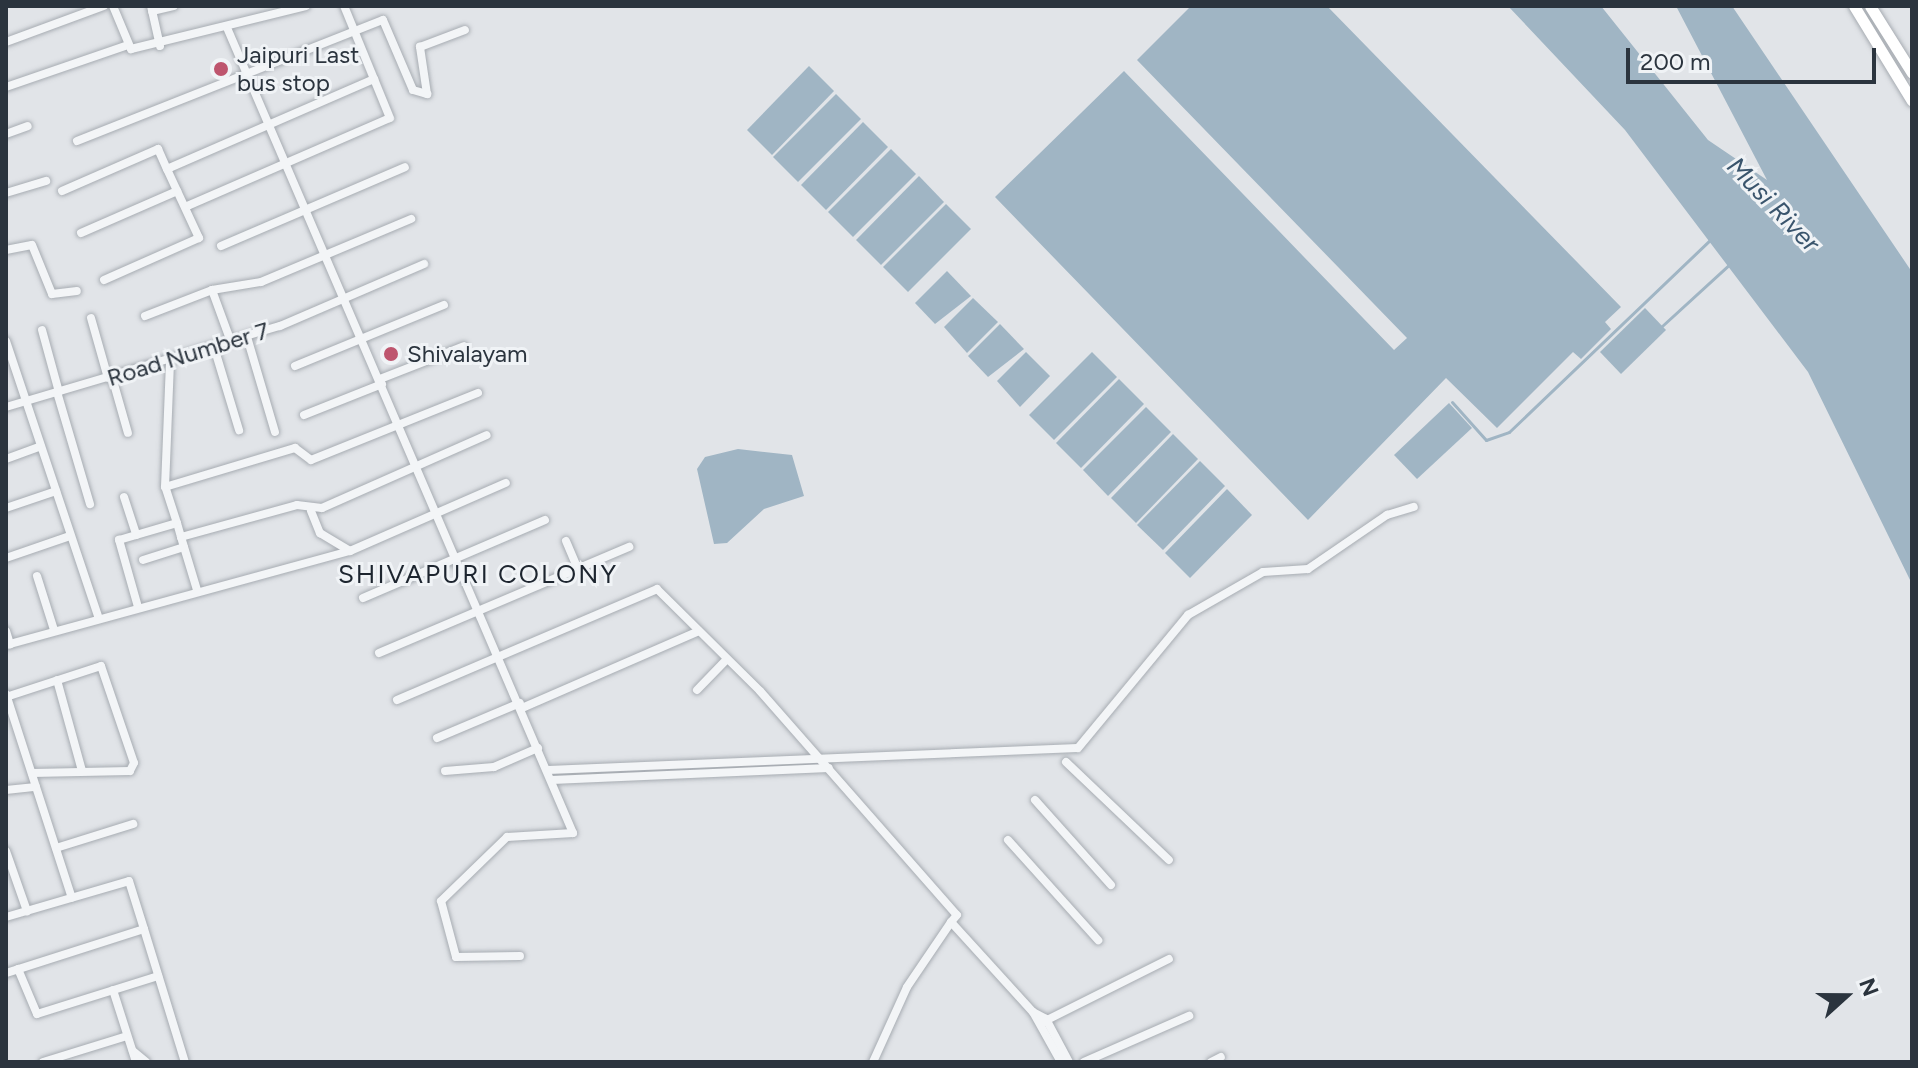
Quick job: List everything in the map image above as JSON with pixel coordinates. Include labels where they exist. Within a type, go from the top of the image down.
[{"type":"street","points":[[6,42],[104,6]]},
{"type":"street","points":[[113,6],[125,46]]},
{"type":"street","points":[[160,46],[152,8],[173,6]]},
{"type":"street","points":[[185,207],[390,118],[344,6]]},
{"type":"street","points":[[1854,6],[1912,101]]},
{"type":"street","points":[[1870,6],[1912,73]]},
{"type":"street","points":[[6,87],[125,46],[160,46],[228,30],[301,7]]},
{"type":"street","points":[[77,141],[388,23],[417,96],[429,88],[420,47],[465,30]]},
{"type":"street","points":[[228,30],[419,465],[573,833],[507,837],[439,906],[456,957],[520,956]]},
{"type":"street","points":[[167,169],[374,79]]},
{"type":"street","points":[[6,134],[28,126]]},
{"type":"street","points":[[62,191],[158,149],[199,238],[104,280]]},
{"type":"street","points":[[221,246],[405,167]]},
{"type":"street","points":[[6,193],[46,181]]},
{"type":"street","points":[[81,233],[177,191]]},
{"type":"street","points":[[145,316],[212,290],[261,282],[411,219]]},
{"type":"street","points":[[6,250],[32,245],[52,294],[77,291]]},
{"type":"street","name":"Road Number 7","points":[[6,407],[247,337],[346,299],[424,264]]},
{"type":"street","points":[[212,290],[231,342]]},
{"type":"street","points":[[295,366],[444,305]]},
{"type":"street","points":[[91,318],[128,433]]},
{"type":"street","points":[[42,330],[90,504]]},
{"type":"street","points":[[247,337],[275,432]]},
{"type":"street","points":[[6,341],[98,616]]},
{"type":"street","points":[[304,415],[464,346]]},
{"type":"street","points":[[214,347],[239,430]]},
{"type":"street","points":[[170,360],[165,487],[197,590]]},
{"type":"street","points":[[165,487],[295,448],[311,460],[478,393]]},
{"type":"street","points":[[311,511],[487,435]]},
{"type":"street","points":[[6,459],[41,446]]},
{"type":"street","points":[[6,631],[8,645],[98,616],[350,551],[506,483]]},
{"type":"street","points":[[6,508],[56,491]]},
{"type":"street","points":[[124,497],[136,535]]},
{"type":"street","points":[[181,537],[297,505],[311,511],[320,533],[350,551]]},
{"type":"street","points":[[552,780],[821,758],[1078,748],[1188,615],[1263,572],[1308,569],[1387,515],[1414,507]]},
{"type":"street","points":[[363,598],[545,520]]},
{"type":"street","points":[[138,607],[119,540],[177,523]]},
{"type":"street","points":[[6,558],[70,536]]},
{"type":"street","points":[[566,541],[578,569]]},
{"type":"street","points":[[143,560],[184,547]]},
{"type":"street","points":[[379,653],[629,547]]},
{"type":"street","points":[[37,576],[54,630]]},
{"type":"street","points":[[397,700],[657,589],[821,758],[957,915],[907,987],[873,1062]]},
{"type":"street","points":[[437,738],[699,631]]},
{"type":"street","points":[[697,690],[727,659]]},
{"type":"street","points":[[32,773],[130,771],[134,763],[101,666],[6,696],[72,898]]},
{"type":"street","points":[[57,680],[82,771]]},
{"type":"street","points":[[445,771],[494,767],[538,748]]},
{"type":"street","points":[[1066,762],[1169,860]]},
{"type":"street","points":[[548,770],[829,768]]},
{"type":"street","points":[[6,790],[36,787]]},
{"type":"street","points":[[1035,800],[1111,885]]},
{"type":"street","points":[[56,848],[133,824]]},
{"type":"street","points":[[1008,840],[1098,940]]},
{"type":"street","points":[[6,851],[27,911]]},
{"type":"street","points":[[6,917],[129,881],[185,1062]]},
{"type":"street","points":[[951,922],[1044,1021],[1069,1062]]},
{"type":"street","points":[[6,973],[144,929]]},
{"type":"street","points":[[1044,1021],[1169,959]]},
{"type":"street","points":[[18,969],[37,1014],[158,976]]},
{"type":"street","points":[[113,990],[136,1062]]},
{"type":"street","points":[[1084,1062],[1189,1016]]},
{"type":"street","points":[[1044,1021],[1061,1062]]},
{"type":"street","points":[[43,1062],[127,1036]]},
{"type":"street","points":[[132,1051],[146,1062]]},
{"type":"street","points":[[1211,1062],[1221,1057]]},
{"type":"water","points":[[1191,6],[1327,6],[1621,307],[1605,322],[1611,329],[1581,359],[1573,352],[1497,428],[1446,378],[1308,520],[995,197],[1124,71],[1394,350],[1407,338],[1137,60]]},
{"type":"water","name":"Musi River","points":[[1508,6],[1601,6],[1708,140],[1767,180],[1676,6],[1732,6],[1912,272],[1912,584],[1808,372],[1625,130]]},
{"type":"water","points":[[809,66],[834,91],[772,155],[747,130]]},
{"type":"water","points":[[836,94],[861,119],[798,182],[773,157]]},
{"type":"water","points":[[863,122],[888,147],[826,210],[801,185]]},
{"type":"water","points":[[891,149],[916,174],[853,237],[828,212]]},
{"type":"water","points":[[919,176],[944,202],[881,265],[856,240]]},
{"type":"water","points":[[946,204],[971,229],[908,292],[883,267]]},
{"type":"water","points":[[947,271],[971,296],[935,324],[915,303]]},
{"type":"water","points":[[973,298],[998,322],[967,353],[944,327]]},
{"type":"water","points":[[1645,308],[1666,330],[1621,374],[1600,352]]},
{"type":"water","points":[[1000,324],[1024,349],[988,377],[968,356]]},
{"type":"water","points":[[1026,352],[1050,376],[1020,407],[997,381]]},
{"type":"water","points":[[1092,352],[1117,377],[1054,440],[1029,415]]},
{"type":"water","points":[[1119,379],[1144,404],[1081,468],[1056,443]]},
{"type":"water","points":[[1449,403],[1472,428],[1417,479],[1394,455]]},
{"type":"water","points":[[1146,407],[1171,432],[1108,496],[1083,470]]},
{"type":"water","points":[[1173,434],[1198,459],[1136,523],[1111,498]]},
{"type":"water","points":[[738,449],[792,455],[804,496],[764,509],[727,543],[714,544],[697,469],[705,457]]},
{"type":"water","points":[[1200,461],[1225,486],[1163,550],[1137,525]]},
{"type":"water","points":[[1227,489],[1252,515],[1190,578],[1165,553]]},
{"type":"waterway","points":[[1452,402],[1486,440],[1509,432],[1709,241]]},
{"type":"waterway","points":[[1662,326],[1730,264]]},
{"type":"place","name":"Jaipuri Last bus stop","points":[[221,69]]},
{"type":"place","name":"Shivalayam","points":[[391,354]]},
{"type":"district","name":"SHIVAPURI COLONY","points":[[478,575]]}]
